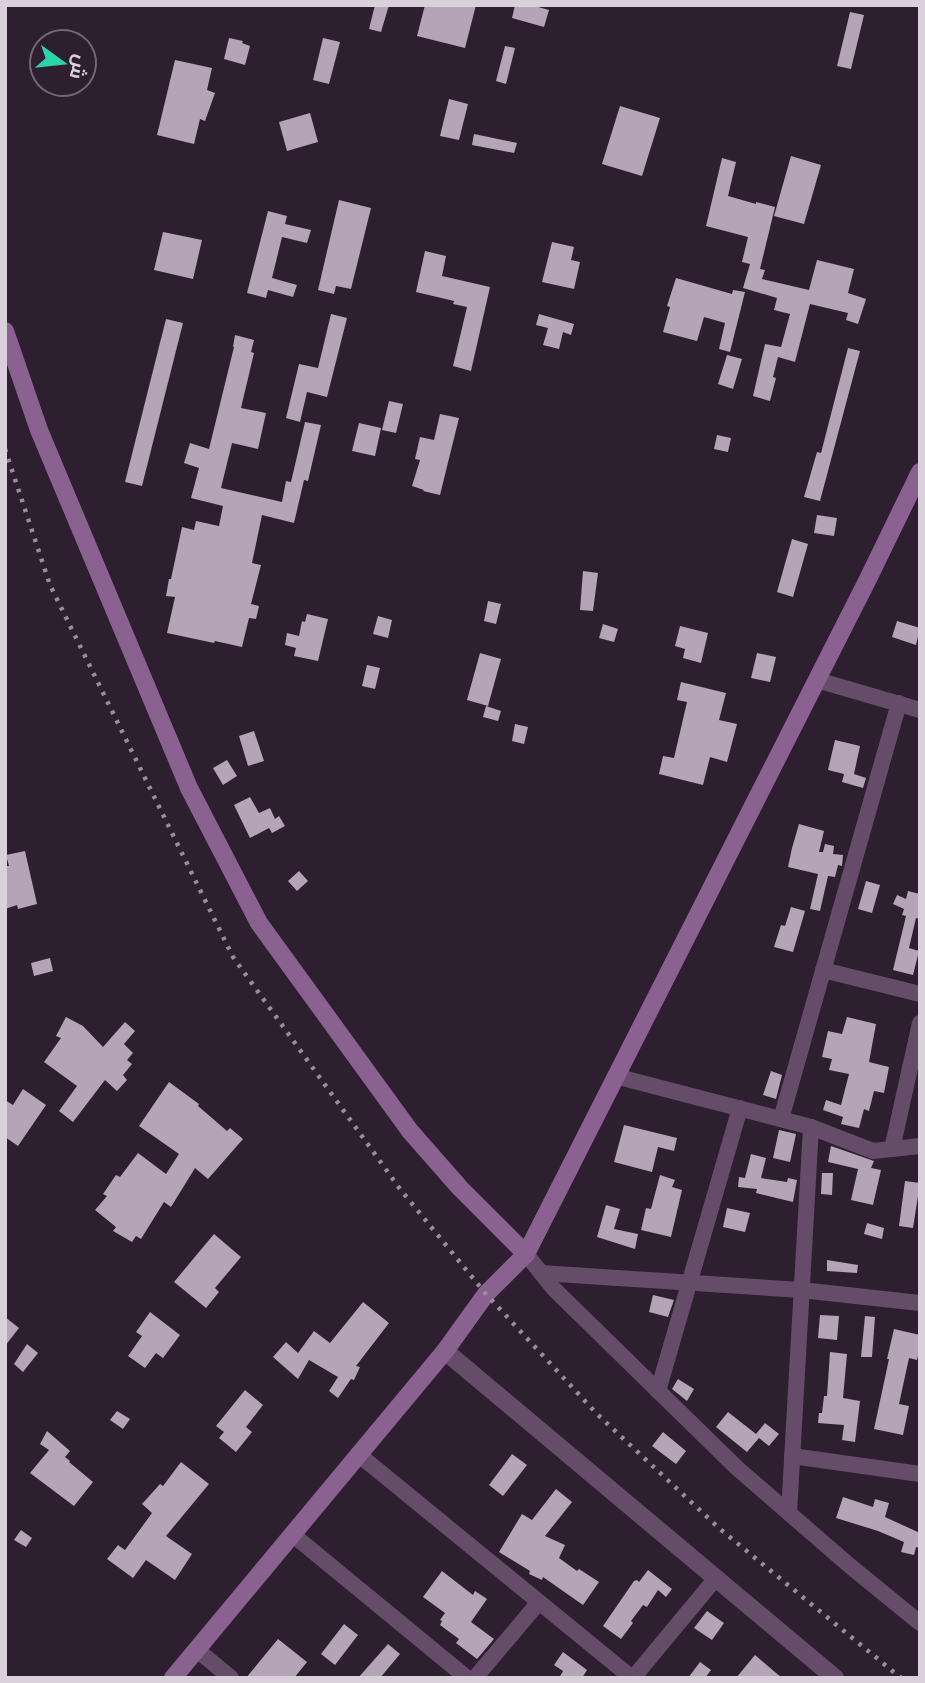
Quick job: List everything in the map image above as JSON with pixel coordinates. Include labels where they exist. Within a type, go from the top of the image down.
[{"type":"main road","points":[[5,331],[39,430],[189,788],[259,923],[410,1131],[460,1188],[526,1254]]},
{"type":"main road","points":[[173,1678],[445,1351],[486,1294],[526,1254],[920,472]]},
{"type":"street","points":[[817,680],[920,710]]},
{"type":"street","points":[[781,1119],[898,704]]},
{"type":"street","points":[[823,970],[920,993]]},
{"type":"street","points":[[892,1149],[920,1023]]},
{"type":"street","points":[[615,1076],[811,1126],[873,1151],[920,1146]]},
{"type":"street","points":[[658,1391],[740,1108]]},
{"type":"street","points":[[789,1513],[811,1126]]},
{"type":"street","points":[[526,1254],[554,1289],[737,1468],[920,1623]]},
{"type":"street","points":[[541,1273],[801,1290],[920,1303]]},
{"type":"street","points":[[445,1351],[835,1678]]},
{"type":"street","points":[[358,1454],[633,1678],[716,1578]]},
{"type":"street","points":[[792,1456],[920,1474]]},
{"type":"street","points":[[292,1534],[467,1678]]},
{"type":"street","points":[[475,1678],[539,1602]]},
{"type":"street","points":[[196,1649],[231,1678]]},
{"type":"building","points":[[375,5],[389,5],[381,32],[369,29]]},
{"type":"building","points":[[425,5],[476,5],[465,48],[417,36]]},
{"type":"building","points":[[515,5],[531,5],[549,10],[544,27],[512,18]]},
{"type":"building","points":[[850,12],[864,15],[851,69],[837,66]]},
{"type":"building","points":[[229,38],[243,41],[242,43],[250,46],[245,65],[224,59]]},
{"type":"building","points":[[323,38],[340,42],[329,84],[313,80]]},
{"type":"building","points":[[505,46],[515,48],[506,84],[496,81]]},
{"type":"building","points":[[175,60],[212,68],[207,90],[215,93],[205,121],[200,119],[194,144],[157,135]]},
{"type":"building","points":[[449,99],[468,104],[459,140],[440,136]]},
{"type":"building","points":[[620,106],[660,118],[642,176],[602,164]]},
{"type":"building","points":[[310,113],[318,142],[287,151],[279,122]]},
{"type":"building","points":[[474,134],[517,143],[514,153],[472,145]]},
{"type":"building","points":[[791,156],[821,165],[804,224],[774,216]]},
{"type":"building","points":[[722,158],[736,162],[728,196],[775,207],[760,269],[765,270],[762,279],[809,290],[817,260],[854,269],[848,293],[866,299],[858,324],[846,320],[848,313],[810,304],[795,362],[778,357],[770,401],[753,396],[765,344],[781,347],[790,314],[774,310],[777,298],[743,288],[750,264],[742,262],[748,237],[706,226]]},
{"type":"building","points":[[339,200],[371,208],[351,289],[336,286],[334,294],[318,290]]},
{"type":"building","points":[[268,211],[287,216],[285,224],[311,230],[307,243],[282,237],[272,278],[297,285],[293,297],[268,290],[266,298],[247,293]]},
{"type":"building","points":[[163,232],[202,240],[193,279],[154,270]]},
{"type":"building","points":[[552,242],[574,247],[571,260],[580,262],[574,289],[542,282]]},
{"type":"building","points":[[425,251],[446,256],[442,276],[490,287],[471,371],[453,366],[467,307],[416,292]]},
{"type":"building","points":[[676,278],[732,294],[733,290],[745,292],[730,352],[719,349],[725,323],[704,317],[697,341],[663,332],[670,307],[667,306]]},
{"type":"building","points":[[331,314],[347,318],[327,397],[307,392],[300,422],[286,418],[299,364],[318,368]]},
{"type":"building","points":[[539,314],[574,324],[571,335],[563,332],[559,349],[543,345],[548,328],[536,325]]},
{"type":"building","points":[[166,319],[183,323],[142,486],[125,482]]},
{"type":"building","points":[[235,335],[254,340],[251,352],[254,353],[241,408],[266,413],[258,449],[232,443],[221,488],[282,502],[286,481],[291,482],[305,422],[321,425],[308,481],[304,480],[294,523],[262,515],[252,563],[261,565],[251,604],[259,606],[256,619],[249,618],[242,647],[167,633],[175,597],[166,596],[182,527],[194,530],[196,521],[219,526],[223,506],[191,498],[199,468],[184,463],[190,443],[209,449]]},
{"type":"building","points":[[848,348],[860,351],[820,501],[804,497],[817,452],[821,453]]},
{"type":"building","points":[[727,355],[742,359],[733,389],[718,384]]},
{"type":"building","points":[[389,401],[403,404],[396,433],[382,430]]},
{"type":"building","points":[[440,414],[459,418],[440,495],[412,486],[420,460],[415,459],[420,437],[434,440]]},
{"type":"building","points":[[359,423],[381,428],[375,456],[352,451]]},
{"type":"building","points":[[717,435],[731,438],[728,452],[714,449]]},
{"type":"building","points":[[817,515],[837,518],[834,536],[814,533]]},
{"type":"building","points":[[792,539],[808,544],[793,597],[777,592]]},
{"type":"building","points":[[583,571],[598,573],[593,611],[580,610]]},
{"type":"building","points":[[488,601],[501,604],[496,624],[484,621]]},
{"type":"building","points":[[307,614],[328,619],[318,661],[294,656],[296,648],[285,645],[287,633],[299,636],[302,621],[305,622]]},
{"type":"building","points":[[378,616],[392,620],[388,638],[373,634]]},
{"type":"building","points":[[897,621],[920,628],[916,645],[892,637]]},
{"type":"building","points":[[603,624],[618,629],[614,642],[599,638]]},
{"type":"building","points":[[680,626],[708,633],[701,663],[683,658],[685,649],[675,646]]},
{"type":"building","points":[[480,653],[501,659],[488,706],[467,700]]},
{"type":"building","points":[[757,653],[776,657],[770,682],[751,678]]},
{"type":"building","points":[[367,665],[380,668],[375,689],[362,686]]},
{"type":"building","points":[[681,682],[726,693],[719,720],[737,724],[727,762],[710,757],[703,785],[659,774],[663,756],[674,758],[687,702],[677,700]]},
{"type":"building","points":[[486,706],[501,711],[498,721],[483,717]]},
{"type":"building","points":[[515,724],[528,727],[524,744],[512,741]]},
{"type":"building","points":[[254,731],[264,761],[248,766],[239,736]]},
{"type":"building","points":[[835,740],[860,746],[854,774],[866,778],[863,788],[842,782],[844,774],[828,770]]},
{"type":"building","points":[[227,760],[237,776],[223,785],[213,768]]},
{"type":"building","points":[[250,797],[259,813],[270,808],[275,819],[279,816],[285,826],[272,833],[269,828],[250,838],[234,805]]},
{"type":"building","points":[[799,824],[824,831],[819,852],[823,852],[825,844],[834,846],[833,854],[843,855],[842,866],[838,865],[835,877],[828,876],[820,911],[810,909],[818,874],[788,867]]},
{"type":"building","points":[[25,851],[37,904],[5,909],[5,866],[9,866],[6,855]]},
{"type":"building","points":[[299,871],[308,881],[297,891],[288,881]]},
{"type":"building","points":[[866,881],[880,885],[872,913],[858,909]]},
{"type":"building","points":[[908,891],[920,894],[920,919],[916,918],[909,948],[919,951],[913,975],[893,970],[906,916],[902,915],[904,909],[893,904],[897,895],[906,899]]},
{"type":"building","points":[[791,907],[805,911],[793,952],[774,947],[781,925],[785,926]]},
{"type":"building","points":[[50,958],[53,971],[34,976],[31,963]]},
{"type":"building","points":[[66,1017],[83,1026],[103,1047],[125,1022],[135,1031],[124,1044],[133,1053],[127,1060],[132,1064],[123,1075],[127,1080],[117,1091],[105,1080],[73,1122],[59,1111],[77,1086],[44,1062],[61,1038],[56,1036]]},
{"type":"building","points":[[847,1017],[876,1024],[869,1062],[889,1067],[884,1093],[874,1091],[869,1111],[864,1109],[859,1128],[841,1124],[843,1117],[823,1110],[826,1100],[841,1105],[849,1074],[829,1070],[832,1059],[822,1057],[828,1031],[842,1034]]},
{"type":"building","points":[[771,1071],[782,1075],[776,1099],[763,1095]]},
{"type":"building","points":[[169,1082],[199,1104],[198,1106],[227,1131],[230,1128],[243,1139],[208,1179],[195,1168],[171,1207],[164,1202],[141,1239],[136,1236],[132,1242],[113,1231],[116,1227],[95,1210],[107,1196],[103,1194],[116,1175],[120,1177],[138,1153],[166,1174],[179,1154],[139,1126]]},
{"type":"building","points":[[23,1089],[46,1105],[18,1146],[5,1137],[5,1100],[13,1105]]},
{"type":"building","points":[[624,1125],[677,1138],[674,1151],[658,1147],[652,1172],[614,1162]]},
{"type":"building","points":[[779,1130],[796,1134],[790,1162],[773,1158]]},
{"type":"building","points":[[831,1146],[874,1161],[871,1168],[881,1170],[873,1205],[851,1200],[858,1169],[828,1162]]},
{"type":"building","points":[[751,1154],[766,1158],[761,1178],[787,1182],[788,1178],[797,1180],[793,1202],[756,1193],[757,1189],[738,1187],[739,1177],[745,1178]]},
{"type":"building","points":[[822,1173],[833,1173],[832,1195],[821,1194]]},
{"type":"building","points":[[660,1175],[675,1180],[672,1187],[682,1190],[671,1237],[641,1230],[646,1208],[651,1209]]},
{"type":"building","points":[[905,1181],[920,1183],[913,1228],[899,1226]]},
{"type":"building","points":[[606,1205],[620,1209],[614,1229],[638,1234],[635,1249],[597,1237]]},
{"type":"building","points":[[727,1208],[750,1213],[745,1232],[723,1227]]},
{"type":"building","points":[[867,1223],[884,1228],[882,1239],[864,1234]]},
{"type":"building","points":[[214,1234],[241,1257],[215,1288],[219,1292],[206,1308],[174,1282]]},
{"type":"building","points":[[827,1260],[858,1265],[857,1273],[827,1271]]},
{"type":"building","points":[[653,1295],[674,1300],[668,1317],[649,1312]]},
{"type":"building","points":[[363,1302],[389,1323],[356,1366],[360,1367],[354,1380],[351,1379],[338,1398],[329,1391],[338,1377],[309,1360],[298,1379],[273,1357],[286,1342],[298,1353],[314,1331],[330,1343]]},
{"type":"building","points":[[150,1312],[180,1335],[163,1358],[156,1353],[145,1368],[128,1356],[142,1336],[136,1332]]},
{"type":"building","points":[[820,1315],[839,1316],[837,1340],[818,1338]]},
{"type":"building","points":[[865,1316],[875,1317],[872,1357],[861,1357]]},
{"type":"building","points":[[5,1317],[19,1328],[5,1346]]},
{"type":"building","points":[[894,1329],[920,1335],[917,1360],[909,1358],[899,1404],[909,1406],[903,1435],[874,1429]]},
{"type":"building","points":[[27,1344],[38,1353],[23,1372],[14,1364]]},
{"type":"building","points":[[830,1352],[847,1354],[843,1398],[860,1401],[855,1442],[842,1440],[844,1425],[818,1423],[824,1396],[827,1396]]},
{"type":"building","points":[[678,1379],[694,1389],[687,1401],[672,1389]]},
{"type":"building","points":[[245,1390],[263,1405],[246,1427],[252,1432],[236,1452],[219,1438],[224,1432],[216,1426]]},
{"type":"building","points":[[117,1411],[130,1419],[123,1429],[110,1420]]},
{"type":"building","points":[[728,1412],[756,1434],[765,1423],[779,1434],[769,1446],[759,1438],[747,1452],[716,1427]]},
{"type":"building","points":[[47,1431],[70,1451],[65,1457],[69,1462],[93,1482],[74,1506],[30,1473],[49,1450],[40,1444]]},
{"type":"building","points":[[663,1432],[686,1451],[676,1464],[652,1446]]},
{"type":"building","points":[[512,1454],[527,1465],[503,1496],[489,1485]]},
{"type":"building","points":[[181,1462],[209,1484],[166,1536],[192,1554],[175,1580],[146,1560],[133,1578],[107,1559],[118,1545],[125,1550],[152,1513],[142,1504],[160,1484],[163,1486]]},
{"type":"building","points":[[556,1489],[572,1502],[545,1536],[565,1545],[559,1558],[599,1582],[583,1605],[543,1577],[542,1580],[529,1574],[530,1571],[499,1552],[522,1514],[532,1520]]},
{"type":"building","points":[[843,1497],[873,1507],[875,1499],[889,1503],[885,1517],[920,1533],[920,1548],[916,1547],[914,1555],[901,1552],[904,1542],[836,1518]]},
{"type":"building","points":[[21,1530],[32,1538],[26,1547],[14,1540]]},
{"type":"building","points":[[648,1570],[672,1589],[666,1597],[658,1590],[647,1607],[643,1605],[621,1639],[603,1626],[634,1581],[639,1582]]},
{"type":"building","points":[[442,1571],[473,1595],[475,1591],[487,1599],[471,1622],[494,1639],[477,1659],[456,1643],[459,1639],[440,1625],[445,1613],[423,1597]]},
{"type":"building","points":[[707,1611],[724,1623],[712,1640],[694,1628]]},
{"type":"building","points":[[344,1624],[358,1635],[335,1665],[321,1654]]},
{"type":"building","points":[[278,1639],[307,1662],[294,1678],[246,1678]]},
{"type":"building","points":[[388,1644],[400,1654],[380,1678],[358,1678]]},
{"type":"building","points":[[563,1652],[587,1670],[582,1678],[559,1678],[563,1671],[554,1665]]},
{"type":"building","points":[[755,1655],[782,1678],[736,1678]]},
{"type":"building","points":[[700,1662],[711,1670],[705,1678],[688,1678]]},
{"type":"railway","points":[[5,449],[50,585],[233,957],[400,1189],[486,1294],[597,1414],[720,1529],[901,1678]]}]
